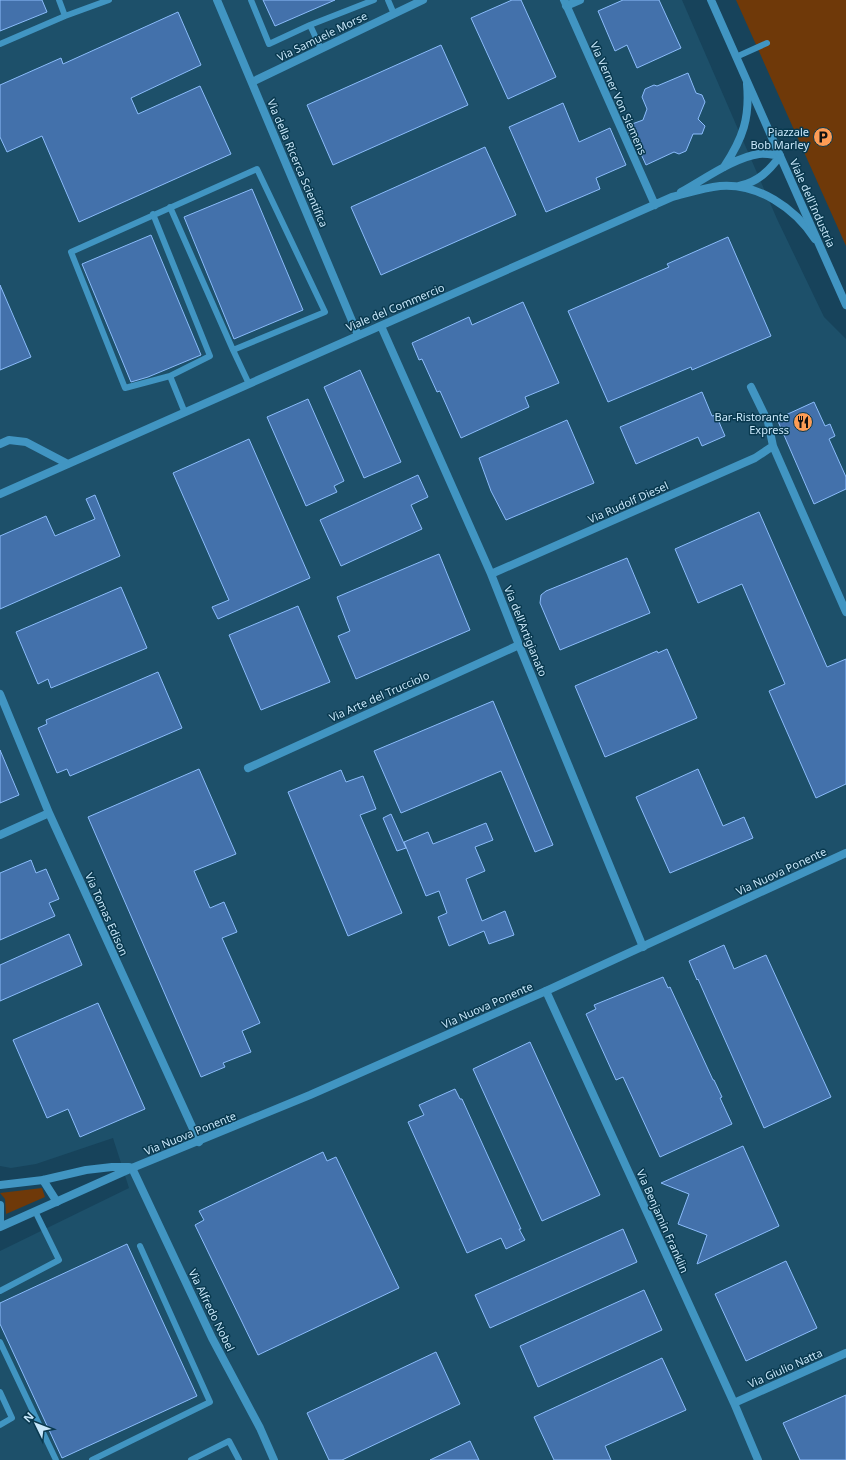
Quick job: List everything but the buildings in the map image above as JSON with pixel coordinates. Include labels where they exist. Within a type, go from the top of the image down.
[{"type":"street","name":"Via della Ricerca Scientifica","points":[[217,0],[358,335]]},
{"type":"street","name":"Via Samuele Morse","points":[[252,82],[424,0]]},
{"type":"street","points":[[565,3],[580,0]]},
{"type":"street","name":"Viale dell'Industria","points":[[711,0],[846,305]]},
{"type":"street","name":"Via Verner Von Siemens","points":[[565,3],[655,206]]},
{"type":"street","points":[[724,167],[736,147],[745,127],[749,104],[747,83]]},
{"type":"street","points":[[672,198],[724,167],[745,158],[757,154],[780,156],[772,167],[760,177],[749,184],[736,186]]},
{"type":"street","name":"Viale del Commercio","points":[[0,494],[672,198],[720,186],[736,186]]},
{"type":"street","points":[[736,186],[758,192],[790,211],[810,232],[820,248]]},
{"type":"street","name":"Via dell'Artigianato","points":[[381,326],[492,574],[519,645],[643,947]]},
{"type":"street","points":[[751,387],[768,422],[773,446],[846,612]]},
{"type":"street","points":[[0,444],[10,440],[26,442],[68,464]]},
{"type":"street","name":"Via Rudolf Diesel","points":[[492,574],[755,458],[773,446]]},
{"type":"street","name":"Via Arte del Trucciolo","points":[[248,768],[519,645]]},
{"type":"street","name":"Via Tomas Edison","points":[[0,694],[49,813],[199,1142]]},
{"type":"street","points":[[0,834],[49,813]]},
{"type":"street","name":"Via Nuova Ponente","points":[[0,1226],[132,1168],[199,1142],[310,1095],[546,991],[846,853]]},
{"type":"street","name":"Via Benjamin Franklin","points":[[546,991],[758,1460]]},
{"type":"street","name":"Via Nuova Ponente","points":[[0,1185],[43,1180],[86,1170],[112,1167],[132,1168]]},
{"type":"street","name":"Via Alfredo Nobel","points":[[132,1168],[212,1338],[260,1428],[274,1460]]},
{"type":"street","points":[[43,1180],[57,1202]]},
{"type":"street","points":[[0,1205],[0,1226]]},
{"type":"street","name":"Via Giulio Natta","points":[[734,1404],[846,1353]]},
{"type":"lane","points":[[59,0],[65,16]]},
{"type":"lane","points":[[0,44],[65,16],[109,0]]},
{"type":"lane","points":[[251,0],[269,44],[310,25],[374,0]]},
{"type":"lane","points":[[388,0],[394,14]]},
{"type":"lane","points":[[310,25],[321,50]]},
{"type":"lane","points":[[736,58],[767,43]]},
{"type":"lane","points":[[153,214],[210,356],[170,376],[125,388],[71,252],[153,214],[257,169],[325,312],[234,350]]},
{"type":"lane","points":[[170,207],[249,384]]},
{"type":"lane","points":[[170,376],[185,413]]},
{"type":"lane","points":[[0,1291],[59,1260],[35,1211]]},
{"type":"lane","points":[[92,1460],[210,1402],[140,1246]]},
{"type":"lane","points":[[0,1342],[56,1460]]},
{"type":"lane","points":[[0,1392],[12,1418],[0,1425]]},
{"type":"lane","points":[[191,1460],[229,1441],[239,1460]]},
{"type":"shaded area","points":[[0,0],[682,0],[777,219],[824,317],[846,339],[846,1460],[0,1460],[0,1251],[129,1188],[113,1138],[36,1164],[11,1168],[0,1166]]},
{"type":"shaded area","name":"Piazzale Bob Marley","points":[[736,0],[846,0],[846,246]]},
{"type":"shaded area","points":[[42,1188],[45,1197],[6,1214],[5,1199],[0,1193]]},
{"type":"place","name":"Piazzale Bob Marley","points":[[823,137]]},
{"type":"place","name":"Bar-Ristorante Express","points":[[803,422]]}]
